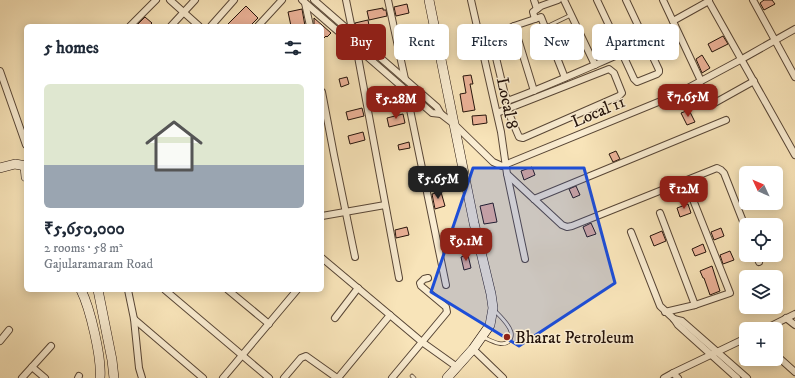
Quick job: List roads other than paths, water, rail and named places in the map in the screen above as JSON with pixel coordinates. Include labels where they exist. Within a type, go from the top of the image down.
[{"type":"main road","points":[[429,0],[474,223],[493,308],[490,325],[473,349],[447,378]]},
{"type":"main road","points":[[0,168],[15,164],[24,166]]},
{"type":"main road","points":[[82,292],[87,305],[98,354],[100,378]]},
{"type":"main road","points":[[98,292],[112,360],[114,378]]},
{"type":"street","points":[[132,24],[156,0]]},
{"type":"street","points":[[170,0],[197,24]]},
{"type":"street","points":[[173,24],[195,0]]},
{"type":"street","points":[[213,24],[234,0]]},
{"type":"street","points":[[260,24],[282,0]]},
{"type":"street","points":[[314,0],[341,24]]},
{"type":"street","points":[[346,0],[351,24]]},
{"type":"street","points":[[388,0],[404,79]]},
{"type":"street","name":"Local 8","points":[[471,0],[496,113],[525,260]]},
{"type":"street","points":[[534,0],[539,5]]},
{"type":"street","points":[[535,19],[533,12],[539,5],[558,0]]},
{"type":"street","points":[[564,0],[595,65]]},
{"type":"street","points":[[597,0],[608,24]]},
{"type":"street","points":[[626,0],[637,24]]},
{"type":"street","points":[[663,0],[701,81]]},
{"type":"street","points":[[673,21],[708,0],[795,154]]},
{"type":"street","points":[[753,0],[795,77]]},
{"type":"street","points":[[304,1],[310,24]]},
{"type":"street","points":[[304,1],[336,30]]},
{"type":"street","points":[[520,24],[541,16],[545,24]]},
{"type":"street","points":[[265,19],[266,24]]},
{"type":"street","name":"Local 11","points":[[506,165],[673,96],[795,29]]},
{"type":"street","points":[[522,52],[534,91]]},
{"type":"street","points":[[359,60],[399,278]]},
{"type":"street","points":[[372,60],[432,113],[441,114]]},
{"type":"street","points":[[383,60],[437,107],[441,114],[454,124],[493,162],[502,166],[506,165]]},
{"type":"street","points":[[497,60],[506,98],[510,100],[606,60]]},
{"type":"street","points":[[558,60],[565,78]]},
{"type":"street","points":[[625,60],[635,81],[637,82],[659,72],[654,60]]},
{"type":"street","points":[[496,113],[609,69],[614,73],[622,93],[619,96],[523,138],[519,137],[507,109]]},
{"type":"street","points":[[390,76],[395,70]]},
{"type":"street","points":[[0,71],[24,139]]},
{"type":"street","points":[[711,105],[754,81]]},
{"type":"street","points":[[406,90],[446,285]]},
{"type":"street","points":[[324,102],[355,257]]},
{"type":"street","points":[[534,199],[726,120]]},
{"type":"street","points":[[507,174],[562,225],[567,227],[686,182],[717,168],[721,170],[726,179],[742,218]]},
{"type":"street","points":[[665,312],[695,305],[730,293],[686,182]]},
{"type":"street","points":[[324,216],[385,205]]},
{"type":"street","points":[[660,213],[695,305]]},
{"type":"street","points":[[631,232],[660,306],[674,319],[678,325],[737,378]]},
{"type":"street","points":[[324,261],[422,342],[457,367]]},
{"type":"street","points":[[392,378],[447,312],[448,309],[446,307],[421,286],[421,281],[428,278]]},
{"type":"street","points":[[335,318],[358,288]]},
{"type":"street","points":[[128,292],[134,318],[142,378]]},
{"type":"street","points":[[167,292],[269,378]]},
{"type":"street","points":[[230,292],[269,324]]},
{"type":"street","points":[[223,378],[294,292]]},
{"type":"street","points":[[778,322],[795,314]]},
{"type":"street","points":[[284,378],[301,358],[306,356],[337,378],[390,315]]},
{"type":"street","points":[[134,318],[203,378]]},
{"type":"street","points":[[786,318],[795,325]]},
{"type":"street","points":[[674,319],[682,321],[747,378]]},
{"type":"street","points":[[0,341],[9,330]]},
{"type":"street","points":[[664,378],[739,342]]},
{"type":"street","points":[[22,378],[50,346]]},
{"type":"street","points":[[473,349],[501,377]]},
{"type":"street","points":[[783,361],[795,372]]},
{"type":"street","points":[[32,367],[45,378]]},
{"type":"street","points":[[673,373],[678,378]]},
{"type":"lane","points":[[552,24],[572,15]]},
{"type":"lane","points":[[482,336],[497,343],[504,344],[509,342],[512,337],[506,323],[493,308]]},
{"type":"place","name":"Bharat Petroleum","points":[[507,337]]}]
